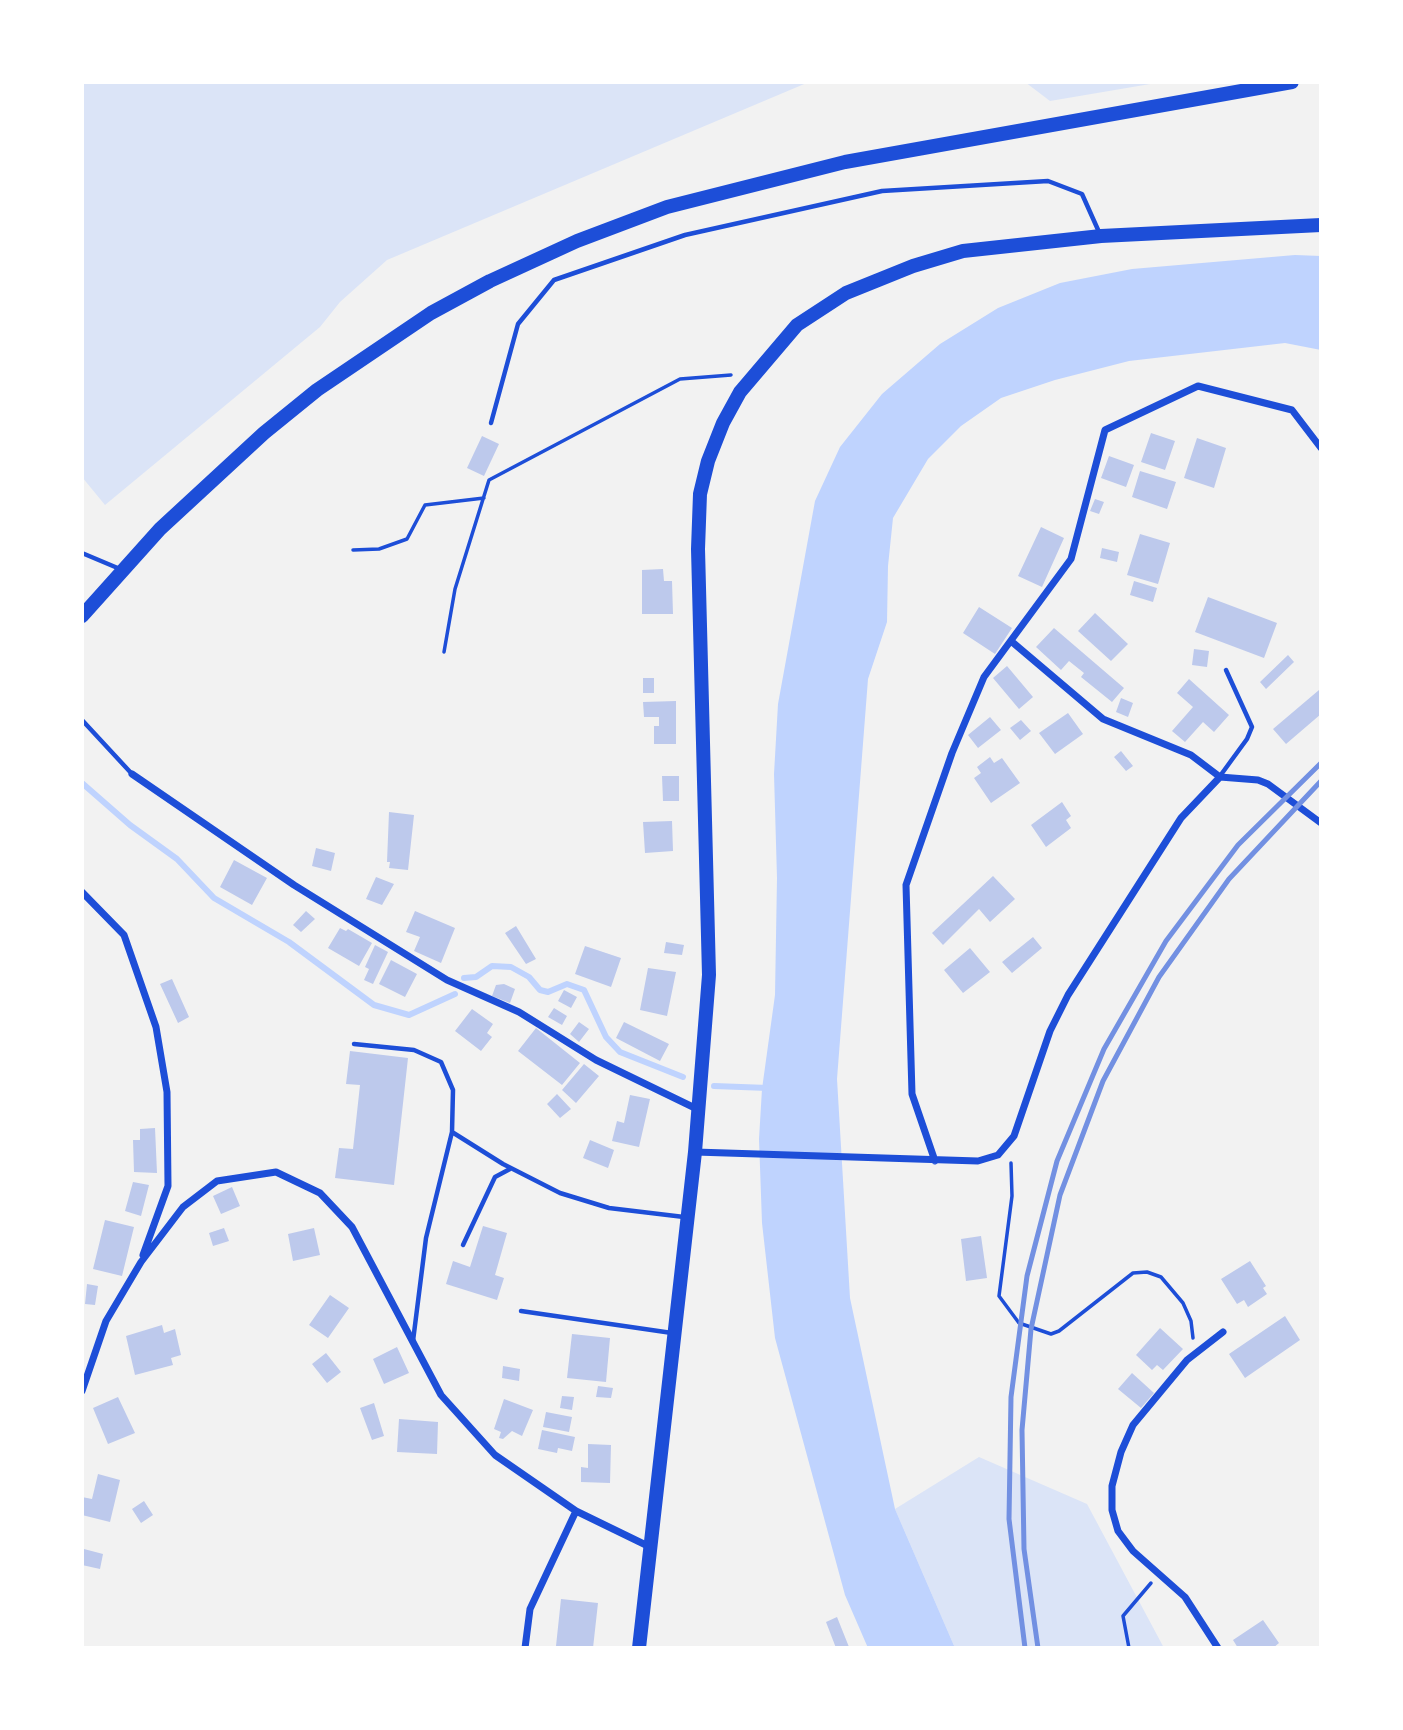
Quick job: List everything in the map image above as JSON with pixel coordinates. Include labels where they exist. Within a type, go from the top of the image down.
[{"type":"main road","points":[[82,616],[122,570],[216,476],[317,390],[374,349],[490,281],[577,241],[667,207],[845,162],[1292,82]]},
{"type":"main road","points":[[639,1648],[695,1152],[709,975],[698,549],[700,494],[708,461],[723,423],[754,373],[797,326],[846,293],[902,270],[963,251],[1101,236],[1321,225]]},
{"type":"street","points":[[935,1161],[912,1094],[906,885],[951,753],[984,677],[1071,559],[1105,430],[1198,386],[1292,410],[1321,448]]},
{"type":"street","points":[[1011,641],[1103,719],[1191,755],[1220,777],[1258,780],[1268,784],[1318,820]]},
{"type":"street","points":[[132,774],[294,885],[447,980],[519,1012],[596,1060],[697,1109]]},
{"type":"street","points":[[695,1152],[935,1161],[978,1161],[998,1155],[1014,1136],[1050,1031],[1068,995],[1181,818],[1220,777]]},
{"type":"street","points":[[82,892],[124,935],[156,1027],[167,1092],[168,1186],[141,1262]]},
{"type":"street","points":[[82,1391],[106,1321],[141,1262],[183,1207],[217,1181],[276,1172],[320,1194],[352,1227],[441,1395],[495,1455],[576,1511],[650,1548]]},
{"type":"street","points":[[1218,1648],[1185,1597],[1133,1551],[1118,1531],[1112,1510],[1112,1486],[1121,1452],[1133,1425],[1192,1356],[1223,1332]]},
{"type":"street","points":[[525,1648],[530,1609],[576,1511]]},
{"type":"lane","points":[[491,423],[518,324],[554,280],[685,234],[882,191],[1048,181],[1082,194],[1101,236]]},
{"type":"lane","points":[[82,553],[122,570]]},
{"type":"lane","points":[[1220,777],[1247,739],[1252,727],[1226,670]]},
{"type":"lane","points":[[82,720],[132,774]]},
{"type":"lane","points":[[354,1044],[414,1050],[441,1062],[453,1090],[452,1132],[426,1238],[413,1346]]},
{"type":"lane","points":[[452,1132],[511,1168],[561,1193],[608,1208],[686,1217]]},
{"type":"lane","points":[[463,1245],[495,1177],[511,1168]]},
{"type":"lane","points":[[521,1311],[673,1334]]},
{"type":"path","points":[[444,652],[455,589],[489,480],[680,379],[754,373]]},
{"type":"path","points":[[353,550],[379,549],[407,539],[425,505],[484,498]]},
{"type":"path","points":[[1004,1148],[1013,1176],[999,1296],[1009,1314],[1031,1329],[1051,1335],[1133,1273],[1147,1272],[1161,1277],[1183,1303],[1191,1321],[1192,1356]]},
{"type":"path","points":[[1129,1648],[1123,1616],[1159,1574]]},
{"type":"shaded area","points":[[82,82],[809,82],[387,260],[340,302],[320,327],[105,505],[82,477]]},
{"type":"shaded area","points":[[1025,82],[1162,82],[1050,101]]},
{"type":"shaded area","points":[[979,1457],[1087,1504],[1164,1648],[955,1648],[895,1509]]},
{"type":"water","points":[[1295,255],[1321,256],[1321,350],[1285,343],[1129,361],[1055,380],[1001,398],[961,426],[928,459],[893,518],[888,566],[887,622],[868,679],[837,1079],[850,1298],[895,1509],[955,1648],[868,1648],[845,1595],[775,1338],[762,1223],[759,1139],[762,1089],[775,995],[777,878],[774,774],[778,704],[815,501],[840,447],[882,394],[940,344],[998,308],[1060,283],[1132,269]]},
{"type":"building","points":[[1151,433],[1175,441],[1165,470],[1141,462]]},
{"type":"building","points":[[482,436],[499,444],[484,476],[467,468]]},
{"type":"building","points":[[1197,438],[1226,448],[1214,488],[1184,478]]},
{"type":"building","points":[[1109,456],[1134,465],[1126,487],[1101,478]]},
{"type":"building","points":[[1140,471],[1176,482],[1167,509],[1132,497]]},
{"type":"building","points":[[1095,499],[1104,502],[1099,514],[1090,511]]},
{"type":"building","points":[[1041,527],[1064,538],[1042,587],[1018,576]]},
{"type":"building","points":[[1140,534],[1170,543],[1158,584],[1127,575]]},
{"type":"building","points":[[1102,548],[1119,552],[1117,562],[1100,558]]},
{"type":"building","points":[[663,569],[664,581],[672,581],[673,614],[642,614],[642,570]]},
{"type":"building","points":[[1134,581],[1157,588],[1153,602],[1130,595]]},
{"type":"building","points":[[1208,597],[1277,623],[1264,658],[1195,632]]},
{"type":"building","points":[[979,607],[1012,628],[995,654],[963,633]]},
{"type":"building","points":[[1095,613],[1128,644],[1111,661],[1078,631]]},
{"type":"building","points":[[1054,628],[1124,688],[1112,702],[1081,677],[1084,673],[1069,661],[1061,670],[1036,647]]},
{"type":"building","points":[[1194,649],[1209,651],[1207,667],[1192,665]]},
{"type":"building","points":[[1288,655],[1294,662],[1266,689],[1260,682]]},
{"type":"building","points":[[1007,666],[1033,697],[1019,709],[993,678]]},
{"type":"building","points":[[643,678],[654,678],[654,693],[643,693]]},
{"type":"building","points":[[1189,679],[1229,715],[1214,732],[1203,722],[1185,742],[1172,731],[1193,707],[1177,693]]},
{"type":"building","points":[[1319,690],[1321,714],[1286,744],[1273,729]]},
{"type":"building","points":[[1121,698],[1133,703],[1128,717],[1116,712]]},
{"type":"building","points":[[676,701],[676,744],[654,744],[654,726],[659,726],[659,717],[644,717],[643,702]]},
{"type":"building","points":[[1068,713],[1083,734],[1055,754],[1039,733]]},
{"type":"building","points":[[990,717],[1001,730],[978,748],[968,735]]},
{"type":"building","points":[[1021,720],[1031,731],[1020,740],[1010,728]]},
{"type":"building","points":[[1121,751],[1133,766],[1126,771],[1114,757]]},
{"type":"building","points":[[990,757],[994,763],[1002,758],[1020,783],[991,803],[974,778],[981,773],[977,767]]},
{"type":"building","points":[[662,776],[679,776],[679,801],[663,801]]},
{"type":"building","points":[[1062,802],[1071,816],[1066,820],[1071,828],[1046,847],[1031,825]]},
{"type":"building","points":[[389,812],[414,815],[408,870],[389,868],[390,862],[387,862]]},
{"type":"building","points":[[672,821],[673,851],[645,853],[643,822]]},
{"type":"building","points":[[316,848],[335,853],[331,871],[312,866]]},
{"type":"building","points":[[234,860],[267,878],[252,905],[220,887]]},
{"type":"building","points":[[993,876],[1015,899],[990,922],[979,909],[943,945],[932,933]]},
{"type":"building","points":[[376,877],[394,884],[382,905],[366,899]]},
{"type":"building","points":[[306,911],[315,919],[301,932],[293,925]]},
{"type":"building","points":[[415,911],[455,928],[441,963],[414,951],[420,937],[406,932]]},
{"type":"building","points":[[516,926],[536,959],[526,964],[505,933]]},
{"type":"building","points":[[340,928],[346,931],[348,929],[372,943],[359,966],[328,948]]},
{"type":"building","points":[[1033,937],[1042,948],[1012,973],[1002,962]]},
{"type":"building","points":[[666,942],[684,945],[682,955],[664,953]]},
{"type":"building","points":[[375,945],[388,952],[373,984],[364,980],[369,969],[365,967]]},
{"type":"building","points":[[585,946],[621,958],[611,987],[575,974]]},
{"type":"building","points":[[970,948],[990,972],[963,993],[944,970]]},
{"type":"building","points":[[391,960],[417,974],[405,997],[379,984]]},
{"type":"building","points":[[648,968],[676,972],[667,1016],[640,1010]]},
{"type":"building","points":[[172,979],[189,1017],[178,1023],[160,984]]},
{"type":"building","points":[[504,984],[515,989],[510,1003],[492,996],[496,985]]},
{"type":"building","points":[[564,990],[577,997],[571,1008],[558,1001]]},
{"type":"building","points":[[554,1008],[567,1016],[562,1025],[548,1017]]},
{"type":"building","points":[[472,1009],[493,1024],[487,1033],[492,1037],[481,1051],[455,1031]]},
{"type":"building","points":[[579,1022],[589,1029],[579,1042],[570,1034]]},
{"type":"building","points":[[624,1022],[669,1044],[660,1061],[616,1038]]},
{"type":"building","points":[[536,1028],[580,1063],[562,1085],[518,1051]]},
{"type":"building","points":[[350,1051],[408,1058],[394,1185],[335,1178],[339,1148],[353,1149],[360,1085],[346,1084]]},
{"type":"building","points":[[584,1064],[599,1076],[576,1103],[562,1090]]},
{"type":"building","points":[[557,1094],[571,1109],[560,1118],[547,1104]]},
{"type":"building","points":[[630,1095],[650,1099],[639,1147],[612,1141],[617,1121],[624,1123]]},
{"type":"building","points":[[155,1128],[157,1173],[134,1172],[133,1140],[140,1140],[140,1129]]},
{"type":"building","points":[[590,1140],[614,1150],[608,1168],[583,1158]]},
{"type":"building","points":[[133,1182],[149,1185],[141,1216],[125,1211]]},
{"type":"building","points":[[232,1187],[240,1206],[221,1214],[213,1196]]},
{"type":"building","points":[[105,1220],[134,1227],[122,1276],[93,1269]]},
{"type":"building","points":[[483,1226],[507,1233],[495,1275],[504,1278],[497,1300],[446,1284],[453,1261],[470,1267]]},
{"type":"building","points":[[224,1228],[229,1241],[213,1246],[209,1233]]},
{"type":"building","points":[[314,1228],[320,1255],[293,1261],[288,1234]]},
{"type":"building","points":[[981,1236],[987,1278],[966,1281],[961,1239]]},
{"type":"building","points":[[1250,1261],[1266,1286],[1263,1288],[1267,1294],[1248,1307],[1244,1300],[1237,1304],[1221,1279]]},
{"type":"building","points":[[87,1284],[98,1286],[95,1305],[85,1304]]},
{"type":"building","points":[[330,1295],[349,1308],[328,1338],[309,1325]]},
{"type":"building","points":[[1285,1316],[1300,1340],[1245,1378],[1229,1354]]},
{"type":"building","points":[[162,1325],[164,1333],[175,1329],[181,1355],[171,1358],[173,1365],[135,1375],[126,1336]]},
{"type":"building","points":[[1160,1328],[1183,1349],[1163,1370],[1157,1365],[1152,1370],[1136,1355]]},
{"type":"building","points":[[572,1334],[610,1338],[606,1382],[567,1378]]},
{"type":"building","points":[[397,1347],[409,1373],[384,1384],[373,1359]]},
{"type":"building","points":[[326,1353],[341,1372],[327,1383],[312,1364]]},
{"type":"building","points":[[503,1366],[520,1369],[519,1381],[502,1378]]},
{"type":"building","points":[[1132,1373],[1154,1393],[1141,1408],[1118,1389]]},
{"type":"building","points":[[598,1386],[613,1388],[611,1398],[596,1397]]},
{"type":"building","points":[[562,1396],[574,1397],[572,1410],[560,1408]]},
{"type":"building","points":[[118,1397],[135,1433],[108,1444],[93,1408]]},
{"type":"building","points":[[504,1399],[533,1410],[522,1436],[512,1431],[503,1439],[499,1438],[501,1432],[494,1429]]},
{"type":"building","points":[[374,1403],[384,1436],[372,1440],[360,1408]]},
{"type":"building","points":[[546,1412],[572,1417],[569,1432],[543,1427]]},
{"type":"building","points":[[399,1419],[438,1422],[437,1454],[397,1452]]},
{"type":"building","points":[[542,1430],[575,1437],[572,1451],[558,1448],[557,1453],[538,1449]]},
{"type":"building","points":[[588,1444],[611,1445],[610,1483],[581,1482],[581,1467],[588,1468]]},
{"type":"building","points":[[98,1474],[120,1480],[110,1522],[82,1515],[82,1497],[92,1499]]},
{"type":"building","points":[[144,1501],[153,1515],[141,1523],[132,1509]]},
{"type":"building","points":[[84,1549],[103,1554],[100,1569],[82,1565]]},
{"type":"building","points":[[561,1599],[598,1603],[593,1648],[556,1646]]},
{"type":"building","points":[[837,1617],[849,1647],[836,1648],[826,1622]]},
{"type":"building","points":[[1263,1620],[1279,1643],[1273,1648],[1238,1648],[1233,1640]]},
{"type":"waterway","points":[[82,783],[130,825],[177,859],[214,898],[289,942],[374,1005],[409,1015],[455,994]]},
{"type":"waterway","points":[[464,978],[476,977],[492,966],[511,967],[529,977],[540,990],[548,992],[567,984],[584,990],[606,1037],[620,1052],[683,1077]]},
{"type":"waterway","points":[[714,1086],[768,1088]]},
{"type":"railway","points":[[1025,1648],[1009,1519],[1011,1397],[1027,1276],[1057,1161],[1104,1049],[1166,941],[1238,845],[1321,763]]},
{"type":"railway","points":[[1038,1648],[1024,1549],[1022,1430],[1031,1329],[1060,1195],[1103,1081],[1159,977],[1229,879],[1321,781]]}]
